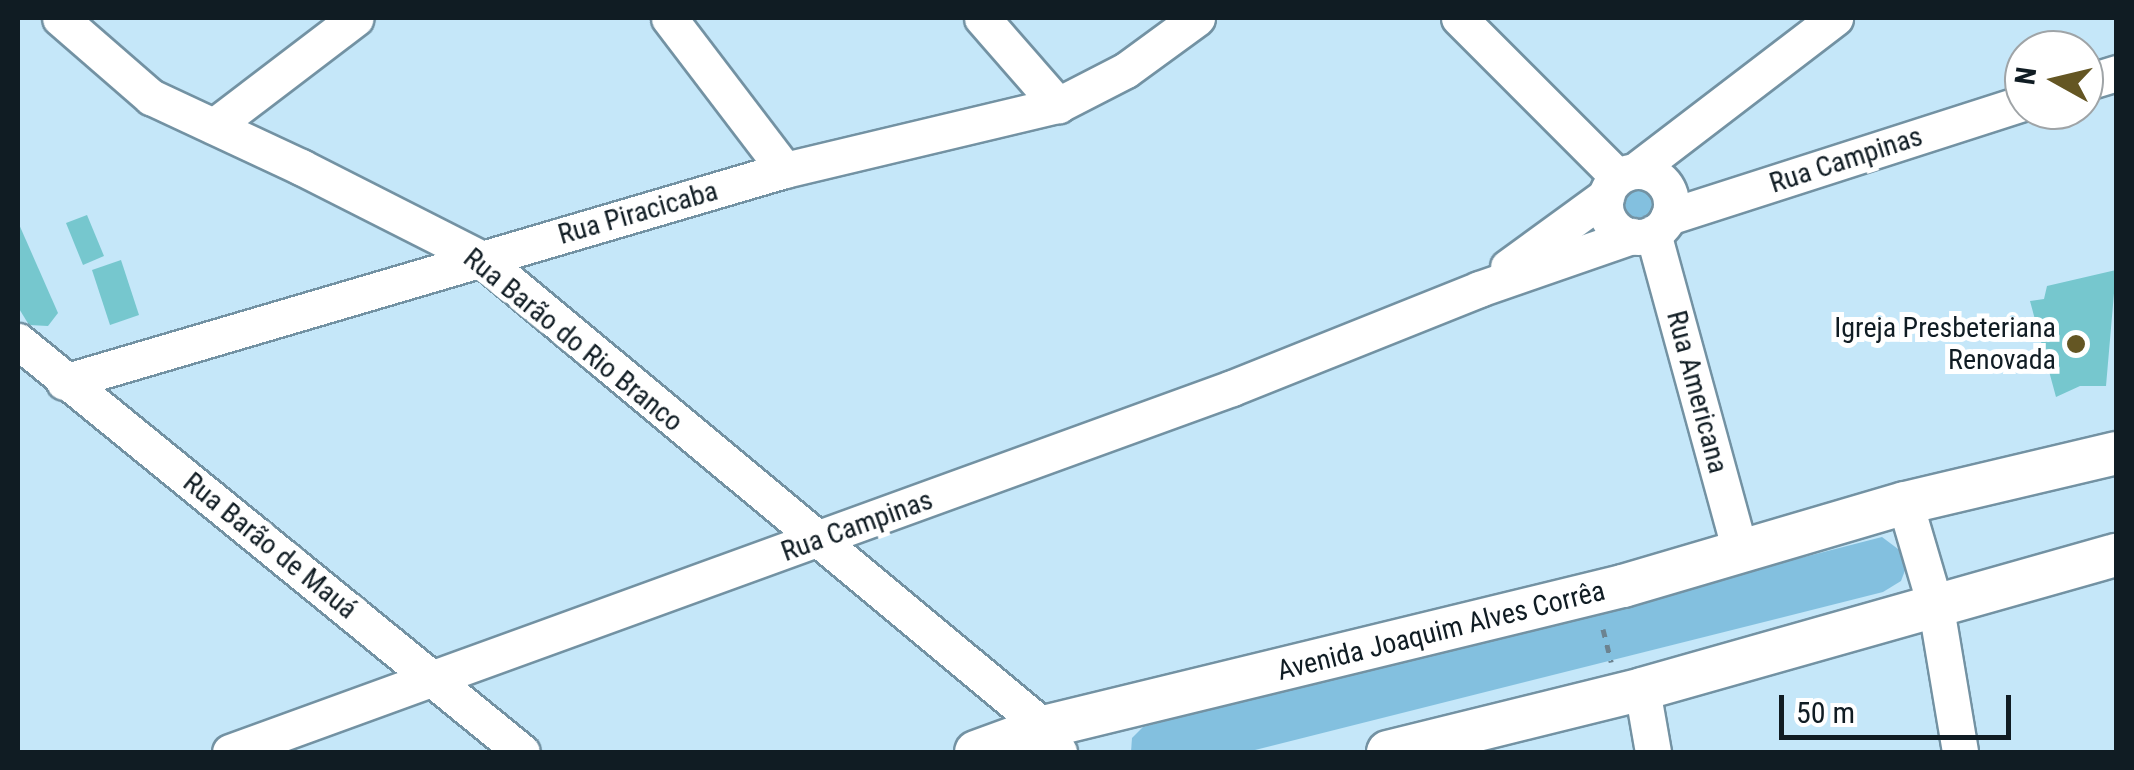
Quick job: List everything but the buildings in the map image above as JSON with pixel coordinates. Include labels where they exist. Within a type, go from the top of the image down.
[{"type":"main road","name":"Avenida Joaquim Alves Corrêa","points":[[976,752],[1052,740],[1594,593],[1905,503],[2116,454]]},
{"type":"main road","points":[[1388,752],[1936,608],[2116,554]]},
{"type":"street","name":"Rua Barão do Rio Branco","points":[[60,18],[151,97],[482,259],[1052,740]]},
{"type":"street","points":[[214,126],[356,18]]},
{"type":"street","points":[[668,18],[785,170]]},
{"type":"street","points":[[982,18],[1058,105]]},
{"type":"street","name":"Rua Piracicaba","points":[[64,382],[785,170],[1058,105],[1126,70],[1197,18]]},
{"type":"street","points":[[1459,18],[1620,181]]},
{"type":"street","name":"Rua Campinas","points":[[1480,288],[1835,18]]},
{"type":"street","name":"Rua Campinas","points":[[230,752],[1232,388],[1480,288],[2004,110]]},
{"type":"street","points":[[1649,172],[1666,185],[1651,228],[1613,225],[1620,181],[1649,172]]},
{"type":"street","name":"Rua Americana","points":[[1651,228],[1740,550]]},
{"type":"street","name":"Rua Barão de Mauá","points":[[18,341],[522,752]]},
{"type":"street","points":[[1905,503],[1936,608],[1960,752]]},
{"type":"street","points":[[1630,691],[1654,752]]},
{"type":"path","points":[[1594,593],[1630,691]]},
{"type":"shaded area","points":[[1638,183],[1651,189],[1657,202],[1651,215],[1638,221],[1625,215],[1619,202],[1625,189]]},
{"type":"shaded area","points":[[1882,537],[1902,552],[1907,565],[1901,581],[1883,592],[1247,752],[1131,752],[1132,738],[1143,727]]},
{"type":"place","name":"Igreja Presbeteriana Renovada","points":[[2076,344]]}]
